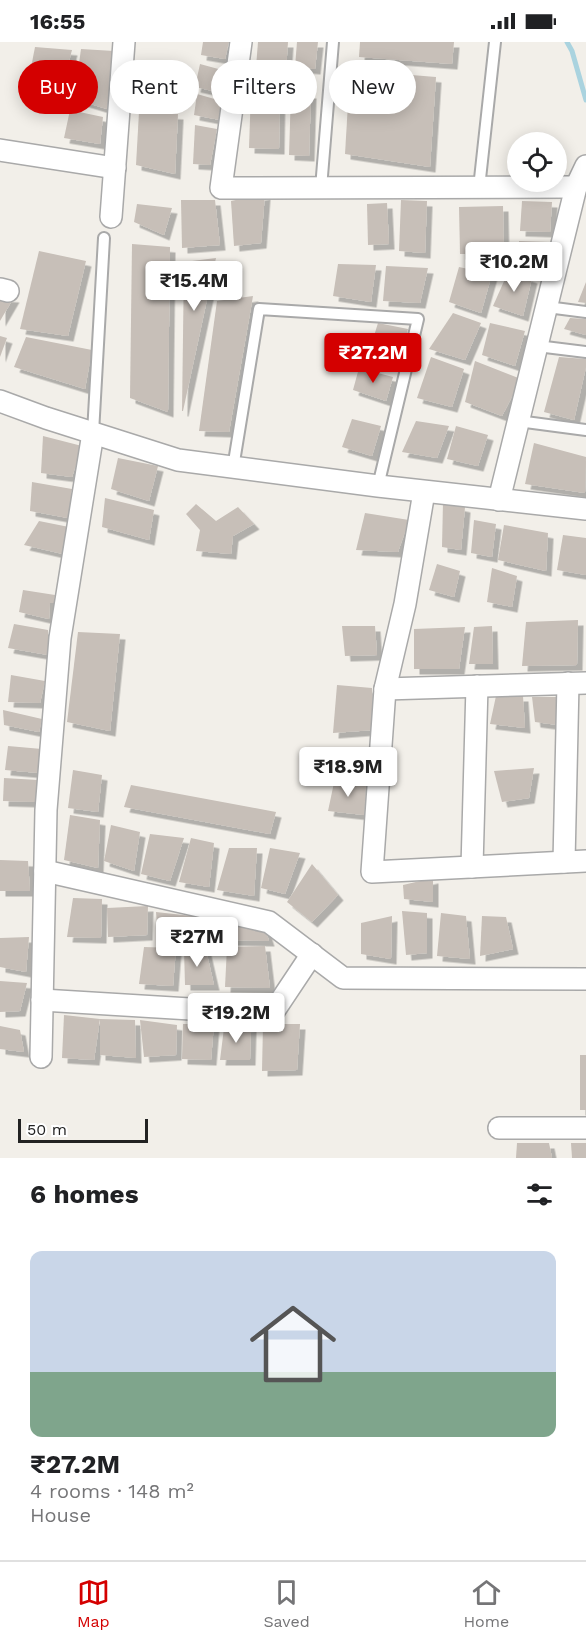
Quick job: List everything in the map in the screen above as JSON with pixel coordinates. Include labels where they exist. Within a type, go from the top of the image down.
[{"type":"street","points":[[111,217],[123,42]]},
{"type":"street","points":[[241,42],[221,188],[576,187]]},
{"type":"street","points":[[0,150],[115,168]]},
{"type":"street","points":[[499,500],[576,187],[586,166]]},
{"type":"street","points":[[0,401],[178,460],[424,492],[586,509]]},
{"type":"street","points":[[41,1057],[46,810],[60,638],[93,433]]},
{"type":"street","points":[[424,492],[405,604],[385,689],[372,872],[586,861]]},
{"type":"street","points":[[385,689],[577,683],[564,862]]},
{"type":"street","points":[[472,867],[477,686]]},
{"type":"street","points":[[45,871],[269,922],[343,978],[586,979]]},
{"type":"street","points":[[42,1000],[272,1014],[312,954]]},
{"type":"street","points":[[499,1128],[586,1128]]},
{"type":"lane","points":[[321,188],[333,42]]},
{"type":"lane","points":[[479,188],[495,42]]},
{"type":"lane","points":[[93,433],[104,238]]},
{"type":"lane","points":[[547,307],[586,312]]},
{"type":"lane","points":[[233,468],[258,309],[418,319],[378,486]]},
{"type":"lane","points":[[537,346],[586,352]]},
{"type":"lane","points":[[518,421],[586,430]]},
{"type":"building","points":[[203,42],[229,42],[225,59],[201,55]]},
{"type":"building","points":[[258,42],[288,42],[287,60],[257,60]]},
{"type":"building","points":[[297,42],[318,42],[316,60],[296,60]]},
{"type":"building","points":[[360,42],[454,42],[452,64],[359,57]]},
{"type":"building","points":[[35,47],[72,50],[69,60],[32,60]]},
{"type":"building","points":[[81,49],[114,51],[113,60],[110,60],[107,109],[98,106],[98,60],[79,60]]},
{"type":"building","points":[[200,64],[211,67],[211,91],[199,88]]},
{"type":"building","points":[[416,75],[436,77],[430,167],[345,154],[347,114],[416,114]]},
{"type":"building","points":[[199,95],[211,98],[211,114],[222,114],[220,120],[194,115],[199,114]]},
{"type":"building","points":[[69,114],[103,117],[100,144],[64,138]]},
{"type":"building","points":[[139,114],[178,114],[175,174],[136,165]]},
{"type":"building","points":[[250,114],[280,114],[279,149],[249,148]]},
{"type":"building","points":[[290,114],[310,114],[309,156],[289,155]]},
{"type":"building","points":[[195,125],[217,129],[210,165],[193,164]]},
{"type":"building","points":[[265,194],[261,243],[234,246],[231,201]]},
{"type":"building","points":[[181,200],[215,200],[220,245],[182,248]]},
{"type":"building","points":[[401,200],[427,201],[425,253],[399,251]]},
{"type":"building","points":[[522,201],[552,202],[550,232],[520,231]]},
{"type":"building","points":[[387,203],[389,244],[368,245],[367,204]]},
{"type":"building","points":[[137,204],[172,208],[164,235],[134,222]]},
{"type":"building","points":[[503,206],[504,254],[460,254],[459,207]]},
{"type":"building","points":[[519,241],[549,242],[546,263],[519,264]]},
{"type":"building","points":[[132,244],[170,247],[168,412],[130,398]]},
{"type":"building","points":[[39,251],[86,261],[68,336],[20,329]]},
{"type":"building","points":[[216,258],[183,411],[182,411],[184,262]]},
{"type":"building","points":[[338,264],[376,265],[371,302],[333,296]]},
{"type":"building","points":[[386,266],[428,268],[420,303],[383,301]]},
{"type":"building","points":[[459,267],[492,274],[481,313],[449,302]]},
{"type":"building","points":[[509,270],[532,278],[523,316],[493,306]]},
{"type":"building","points":[[586,282],[586,303],[578,302]]},
{"type":"building","points":[[0,296],[14,297],[0,321]]},
{"type":"building","points":[[253,296],[229,432],[199,431],[217,301]]},
{"type":"building","points":[[453,313],[481,323],[465,360],[429,349]]},
{"type":"building","points":[[570,318],[586,319],[586,335],[564,329]]},
{"type":"building","points":[[378,323],[408,329],[398,365],[368,355]]},
{"type":"building","points":[[490,323],[525,331],[515,366],[482,355]]},
{"type":"building","points":[[0,336],[7,338],[0,357]]},
{"type":"building","points":[[26,337],[92,350],[85,389],[14,367]]},
{"type":"building","points":[[431,357],[464,369],[452,407],[417,398]]},
{"type":"building","points":[[559,357],[586,359],[574,420],[544,412]]},
{"type":"building","points":[[475,361],[521,379],[502,416],[465,402]]},
{"type":"building","points":[[359,368],[393,377],[386,401],[353,390]]},
{"type":"building","points":[[352,419],[381,426],[372,456],[342,447]]},
{"type":"building","points":[[416,421],[449,426],[437,458],[402,452]]},
{"type":"building","points":[[456,426],[488,435],[478,466],[447,459]]},
{"type":"building","points":[[43,436],[82,446],[72,477],[41,473]]},
{"type":"building","points":[[534,443],[586,457],[585,493],[525,484]]},
{"type":"building","points":[[118,458],[158,466],[149,501],[111,489]]},
{"type":"building","points":[[32,482],[72,489],[68,518],[30,511]]},
{"type":"building","points":[[105,498],[154,510],[149,540],[102,527]]},
{"type":"building","points":[[443,502],[465,507],[461,550],[442,547]]},
{"type":"building","points":[[196,504],[216,521],[238,507],[254,524],[233,536],[231,554],[196,551],[200,530],[186,514]]},
{"type":"building","points":[[365,513],[409,520],[398,552],[356,550]]},
{"type":"building","points":[[474,520],[496,524],[492,557],[471,553]]},
{"type":"building","points":[[39,521],[69,527],[63,554],[24,545]]},
{"type":"building","points":[[504,525],[548,533],[546,571],[498,560]]},
{"type":"building","points":[[563,535],[586,538],[586,575],[557,570]]},
{"type":"building","points":[[437,564],[460,571],[454,597],[429,590]]},
{"type":"building","points":[[492,568],[517,576],[512,607],[487,602]]},
{"type":"building","points":[[23,590],[55,595],[54,603],[50,603],[49,619],[19,612]]},
{"type":"building","points":[[578,620],[577,665],[522,666],[526,622]]},
{"type":"building","points":[[14,624],[48,630],[48,655],[8,648]]},
{"type":"building","points":[[342,626],[375,626],[377,655],[345,656]]},
{"type":"building","points":[[492,626],[493,664],[469,664],[474,627]]},
{"type":"building","points":[[465,627],[459,669],[414,669],[414,629]]},
{"type":"building","points":[[78,632],[120,634],[110,731],[67,722]]},
{"type":"building","points":[[11,675],[45,681],[40,703],[8,702]]},
{"type":"building","points":[[337,685],[372,688],[373,730],[333,733]]},
{"type":"building","points":[[496,696],[523,696],[525,728],[490,724]]},
{"type":"building","points":[[532,697],[558,697],[558,725],[535,722]]},
{"type":"building","points":[[3,710],[42,719],[39,732],[4,725]]},
{"type":"building","points":[[8,746],[42,749],[39,773],[5,770]]},
{"type":"building","points":[[534,768],[529,798],[502,802],[494,771]]},
{"type":"building","points":[[73,770],[102,775],[98,812],[68,808]]},
{"type":"building","points":[[4,778],[38,780],[35,802],[3,801]]},
{"type":"building","points":[[335,778],[366,786],[364,815],[328,811]]},
{"type":"building","points":[[131,785],[276,812],[270,834],[124,807]]},
{"type":"building","points":[[70,815],[100,820],[98,868],[64,860]]},
{"type":"building","points":[[111,825],[140,832],[134,871],[104,861]]},
{"type":"building","points":[[150,834],[184,838],[170,881],[141,874]]},
{"type":"building","points":[[191,838],[214,843],[209,887],[179,882]]},
{"type":"building","points":[[229,848],[257,848],[254,896],[217,890]]},
{"type":"building","points":[[270,848],[300,853],[285,894],[261,888]]},
{"type":"building","points":[[0,860],[28,861],[30,891],[0,891]]},
{"type":"building","points":[[312,864],[338,895],[312,922],[287,902]]},
{"type":"building","points":[[433,878],[433,902],[404,899],[403,885]]},
{"type":"building","points":[[73,898],[102,899],[101,938],[67,937]]},
{"type":"building","points":[[148,906],[147,935],[108,937],[107,908]]},
{"type":"building","points":[[402,911],[427,913],[427,953],[406,955]]},
{"type":"building","points":[[156,912],[210,918],[214,935],[158,938]]},
{"type":"building","points":[[441,913],[466,916],[470,959],[437,956]]},
{"type":"building","points":[[392,916],[391,959],[361,954],[361,923]]},
{"type":"building","points":[[482,916],[506,917],[513,949],[480,956]]},
{"type":"building","points":[[225,922],[265,928],[269,941],[223,940]]},
{"type":"building","points":[[29,937],[26,972],[0,967],[0,938]]},
{"type":"building","points":[[265,946],[270,988],[225,987],[227,947]]},
{"type":"building","points":[[144,947],[176,948],[173,986],[139,984]]},
{"type":"building","points":[[184,949],[206,950],[214,985],[185,985]]},
{"type":"building","points":[[0,981],[27,983],[20,1011],[0,1012]]},
{"type":"building","points":[[64,1015],[100,1019],[94,1060],[62,1058]]},
{"type":"building","points":[[100,1019],[135,1020],[136,1058],[100,1055]]},
{"type":"building","points":[[140,1020],[177,1025],[176,1055],[144,1057]]},
{"type":"building","points":[[183,1024],[214,1024],[211,1060],[182,1059]]},
{"type":"building","points":[[263,1024],[300,1024],[297,1070],[262,1071]]},
{"type":"building","points":[[0,1026],[20,1030],[24,1052],[0,1049]]},
{"type":"building","points":[[251,1026],[250,1060],[220,1060],[224,1028]]},
{"type":"building","points":[[580,1055],[586,1055],[586,1110],[580,1110]]},
{"type":"building","points":[[517,1143],[549,1143],[552,1158],[516,1158]]},
{"type":"building","points":[[571,1143],[586,1143],[586,1158],[572,1158]]},
{"type":"waterway","points":[[567,42],[572,51],[586,100]]}]
